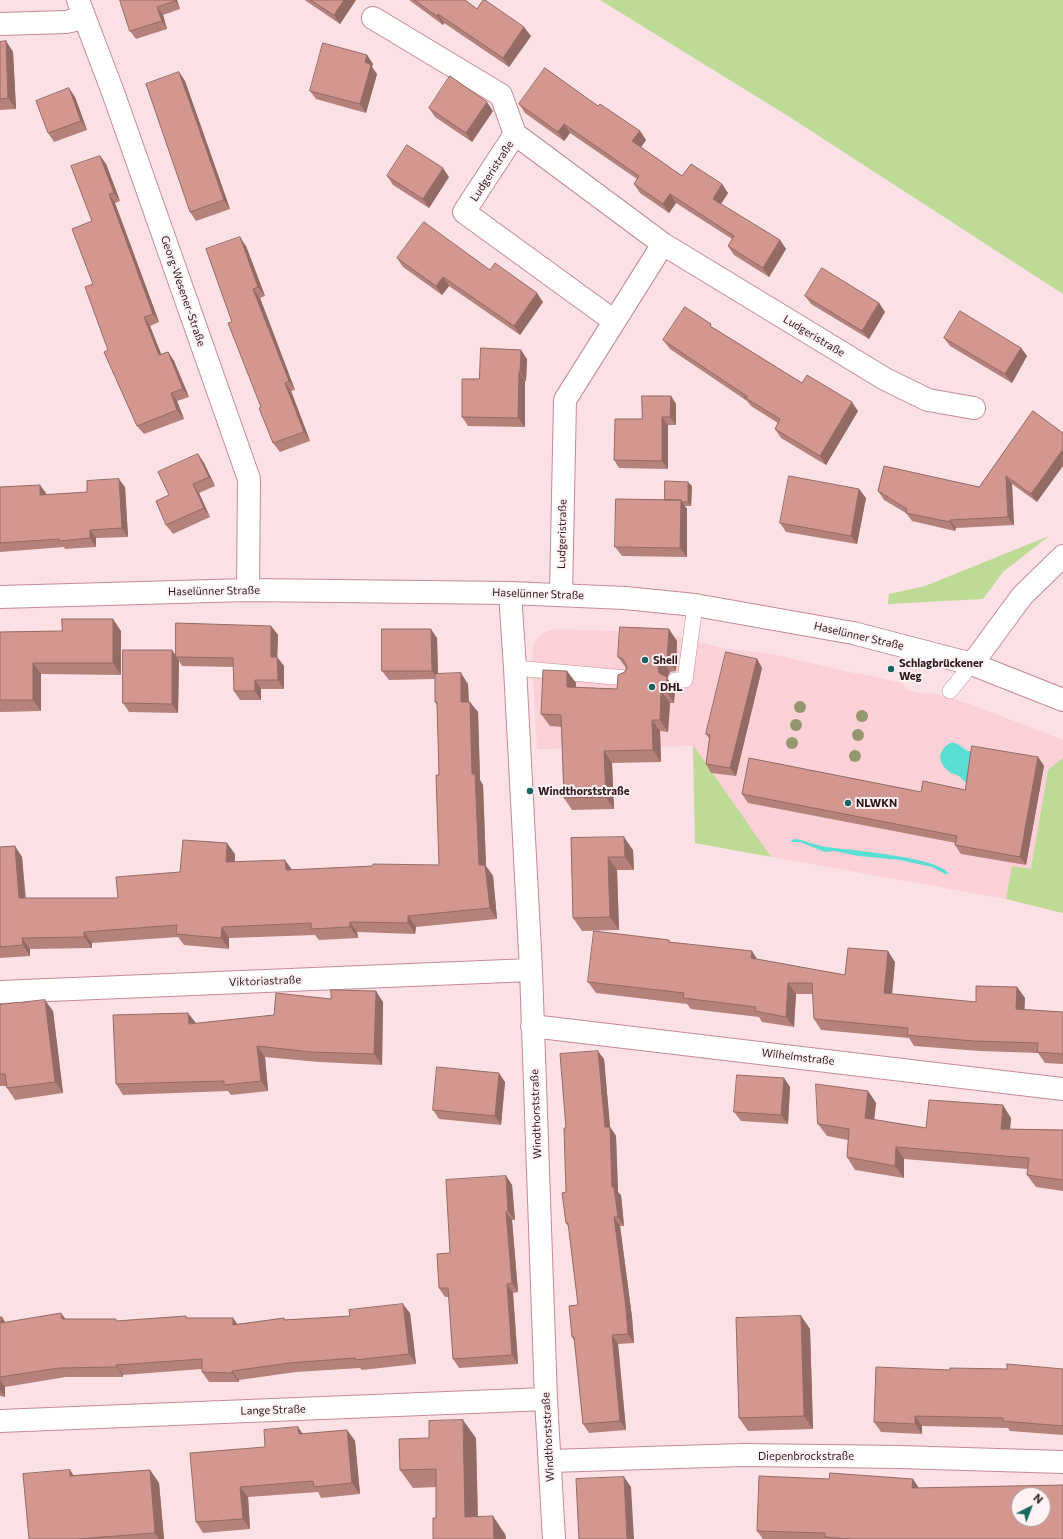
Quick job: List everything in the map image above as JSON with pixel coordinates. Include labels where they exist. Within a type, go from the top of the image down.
[{"type":"street","points":[[0,24],[66,22],[81,9]]},
{"type":"street","name":"Georg-Wesener-Straße","points":[[81,9],[114,95],[249,479],[248,590]]},
{"type":"street","name":"Ludgeristraße","points":[[373,18],[501,95],[515,134],[663,244],[885,379],[928,400],[974,408]]},
{"type":"street","name":"Ludgeristraße","points":[[515,134],[464,212],[614,320]]},
{"type":"street","name":"Ludgeristraße","points":[[561,594],[565,400],[663,244]]},
{"type":"street","points":[[972,664],[1022,596],[1063,556]]},
{"type":"street","name":"Haselünner Straße","points":[[0,597],[248,590],[561,594],[625,598],[695,605],[853,633],[972,664],[1063,700]]},
{"type":"street","name":"Windthorststraße","points":[[510,593],[531,970],[546,1399],[554,1539]]},
{"type":"street","name":"Viktoriastraße","points":[[0,992],[531,970]]},
{"type":"street","name":"Wilhelmstraße","points":[[532,1026],[1063,1089]]},
{"type":"street","name":"Lange Straße","points":[[0,1421],[546,1399]]},
{"type":"street","name":"Diepenbrockstraße","points":[[550,1460],[751,1456],[900,1457],[1063,1462]]},
{"type":"lane","points":[[675,680],[685,680],[695,605]]},
{"type":"lane","points":[[950,691],[972,664]]},
{"type":"lane","points":[[515,668],[626,678]]},
{"type":"shaded area","points":[[557,629],[662,633],[724,648],[772,654],[902,683],[907,690],[928,694],[934,693],[970,704],[1063,740],[1063,913],[1006,899],[695,843],[693,746],[537,749],[532,662],[534,643],[540,635],[547,631]]},
{"type":"green space","points":[[600,0],[1063,0],[1063,294],[788,116]]},
{"type":"green space","points":[[1049,536],[1003,572],[983,599],[888,604],[889,594],[925,586]]},
{"type":"green space","points":[[693,745],[771,857],[695,843]]},
{"type":"green space","points":[[1063,758],[1063,913],[1006,899],[1012,866],[1031,869],[1048,770]]},
{"type":"water","points":[[950,743],[956,743],[968,751],[979,754],[967,783],[951,773],[943,766],[941,762],[940,758],[942,750]]},
{"type":"water","points":[[797,839],[823,846],[872,852],[911,859],[941,867],[948,873],[947,875],[932,867],[900,860],[859,856],[834,851],[825,852],[800,842],[792,842],[791,840]]},
{"type":"building","points":[[120,0],[175,1],[157,7],[162,21],[130,31]]},
{"type":"building","points":[[311,0],[344,0],[334,15]]},
{"type":"building","points":[[415,0],[465,0],[477,9],[483,0],[485,0],[524,27],[503,58],[438,14],[437,16]]},
{"type":"building","points":[[6,41],[8,98],[0,99],[0,42]]},
{"type":"building","points":[[323,43],[367,55],[365,62],[371,65],[360,104],[310,91]]},
{"type":"building","points":[[545,68],[598,106],[600,104],[640,131],[632,141],[682,176],[691,164],[722,184],[713,199],[780,240],[763,268],[728,246],[734,236],[670,194],[663,204],[634,184],[639,176],[564,124],[558,132],[519,104]]},
{"type":"building","points":[[179,72],[224,200],[190,212],[146,84]]},
{"type":"building","points":[[450,76],[487,102],[466,133],[429,108]]},
{"type":"building","points":[[69,88],[81,121],[48,133],[36,101]]},
{"type":"building","points":[[407,145],[443,168],[423,199],[387,176]]},
{"type":"building","points":[[100,156],[114,193],[109,194],[153,314],[144,317],[159,355],[168,352],[183,389],[171,393],[177,410],[137,426],[104,352],[108,350],[85,287],[93,284],[72,229],[92,221],[71,166]]},
{"type":"building","points":[[424,222],[490,270],[495,263],[537,293],[514,326],[443,277],[436,286],[397,258]]},
{"type":"building","points":[[240,237],[258,287],[253,289],[289,381],[285,383],[304,432],[273,443],[259,408],[261,407],[228,323],[232,322],[206,249]]},
{"type":"building","points":[[822,268],[879,303],[862,331],[805,296]]},
{"type":"building","points":[[685,307],[711,324],[710,326],[802,383],[807,375],[852,402],[820,456],[775,429],[780,419],[744,397],[748,397],[663,340]]},
{"type":"building","points":[[960,311],[1021,348],[1005,374],[944,338]]},
{"type":"building","points":[[481,348],[521,350],[518,418],[462,417],[462,379],[479,379]]},
{"type":"building","points":[[642,396],[671,396],[670,417],[662,417],[662,461],[614,460],[615,419],[642,419]]},
{"type":"building","points":[[1033,411],[1063,433],[1063,449],[1031,494],[1006,476],[1008,517],[950,520],[950,522],[906,513],[907,509],[878,491],[884,466],[979,487]]},
{"type":"building","points":[[198,454],[209,477],[193,484],[204,508],[166,525],[156,501],[169,495],[158,472]]},
{"type":"building","points":[[789,476],[859,489],[851,536],[780,523]]},
{"type":"building","points":[[119,479],[122,528],[90,530],[90,538],[59,541],[59,539],[0,543],[0,487],[40,485],[40,495],[87,492],[87,481]]},
{"type":"building","points":[[665,481],[688,482],[688,502],[682,502],[681,500],[665,500]]},
{"type":"building","points":[[616,499],[681,500],[680,548],[615,547]]},
{"type":"building","points":[[62,619],[113,619],[113,663],[33,663],[33,700],[0,700],[0,632],[62,631]]},
{"type":"building","points":[[176,623],[271,626],[271,657],[277,657],[278,680],[255,680],[255,691],[234,691],[233,658],[176,657]]},
{"type":"building","points":[[620,627],[669,629],[667,659],[662,661],[658,668],[659,673],[667,677],[666,691],[661,691],[660,720],[652,720],[653,750],[604,751],[606,797],[564,798],[561,715],[541,714],[543,670],[567,671],[567,687],[617,689],[618,675],[625,672],[627,667],[623,659],[618,657]]},
{"type":"building","points":[[382,629],[431,629],[432,671],[382,671]]},
{"type":"building","points":[[123,650],[172,650],[172,704],[123,703]]},
{"type":"building","points":[[726,652],[757,659],[730,768],[706,764],[710,735],[706,734]]},
{"type":"building","points":[[461,673],[461,702],[470,702],[472,774],[475,774],[479,865],[485,865],[490,908],[408,916],[408,923],[350,922],[350,927],[311,929],[311,923],[222,927],[221,938],[176,934],[177,925],[84,932],[84,937],[22,938],[23,945],[0,947],[0,847],[15,846],[19,898],[118,898],[116,877],[180,872],[183,840],[227,843],[226,862],[285,860],[286,870],[373,866],[373,864],[439,865],[436,775],[439,775],[435,674]]},
{"type":"building","points":[[972,746],[1038,757],[1020,857],[955,845],[957,836],[742,794],[749,758],[921,792],[923,781],[965,790]]},
{"type":"building","points":[[624,837],[625,857],[608,857],[610,917],[573,918],[571,838]]},
{"type":"building","points":[[594,931],[669,940],[669,942],[752,951],[751,958],[845,975],[848,948],[888,951],[884,993],[976,1002],[976,986],[1017,987],[1016,1009],[1063,1012],[1063,1054],[1037,1052],[1038,1043],[973,1041],[907,1035],[908,1028],[814,1019],[812,983],[788,983],[786,1017],[755,1011],[756,1007],[683,998],[684,993],[588,982]]},
{"type":"building","points":[[331,990],[376,991],[374,1054],[311,1052],[257,1046],[261,1081],[224,1085],[224,1081],[116,1084],[113,1015],[188,1013],[189,1024],[274,1015],[276,993],[331,999]]},
{"type":"building","points":[[45,1000],[55,1082],[7,1088],[5,1074],[0,1074],[0,1005]]},
{"type":"building","points":[[598,1051],[605,1127],[610,1127],[612,1187],[614,1187],[618,1217],[614,1217],[628,1334],[612,1335],[620,1421],[583,1424],[574,1337],[572,1337],[569,1306],[578,1305],[568,1223],[566,1223],[562,1193],[566,1192],[564,1128],[566,1128],[560,1054]]},
{"type":"building","points":[[437,1067],[499,1073],[495,1116],[433,1110]]},
{"type":"building","points":[[737,1075],[784,1078],[781,1115],[734,1112]]},
{"type":"building","points":[[816,1084],[868,1091],[865,1118],[926,1128],[929,1100],[1003,1105],[1001,1129],[1063,1130],[1063,1180],[1027,1175],[1029,1158],[896,1147],[895,1166],[847,1157],[849,1129],[818,1124]]},
{"type":"building","points":[[506,1176],[508,1211],[506,1212],[512,1283],[507,1284],[512,1355],[453,1359],[448,1288],[439,1288],[437,1254],[450,1253],[446,1180]]},
{"type":"building","points":[[403,1304],[409,1354],[355,1360],[355,1358],[289,1363],[232,1371],[232,1373],[202,1372],[202,1359],[116,1365],[117,1367],[59,1368],[0,1377],[0,1317],[2,1317],[1,1323],[61,1313],[62,1319],[116,1319],[116,1321],[186,1316],[186,1318],[233,1318],[233,1325],[284,1318],[284,1320],[350,1316],[349,1310]]},
{"type":"building","points":[[801,1316],[804,1416],[739,1418],[736,1318]]},
{"type":"building","points":[[1007,1364],[1063,1369],[1063,1426],[1003,1421],[1003,1418],[915,1416],[915,1424],[874,1422],[876,1367],[950,1370],[950,1368],[1007,1369]]},
{"type":"building","points":[[463,1420],[465,1517],[493,1516],[494,1539],[433,1539],[433,1518],[436,1518],[436,1469],[400,1470],[399,1439],[429,1438],[429,1421]]},
{"type":"building","points":[[298,1427],[299,1434],[347,1430],[352,1483],[314,1487],[313,1481],[240,1487],[243,1519],[196,1522],[190,1453],[265,1447],[264,1430]]},
{"type":"building","points":[[70,1470],[70,1476],[150,1470],[155,1533],[77,1539],[29,1539],[23,1474]]},
{"type":"building","points":[[830,1473],[913,1479],[912,1488],[1063,1485],[1063,1539],[852,1539],[825,1537],[825,1533],[757,1531],[759,1476],[829,1479]]},
{"type":"building","points":[[624,1477],[627,1539],[579,1539],[576,1479]]},
{"type":"place","name":"Shell","points":[[645,660]]},
{"type":"place","name":"Schlagbrückener Weg","points":[[891,669]]},
{"type":"place","name":"DHL","points":[[652,687]]},
{"type":"place","name":"Windthorststraße","points":[[530,791]]},
{"type":"place","name":"NLWKN","points":[[848,803]]}]
